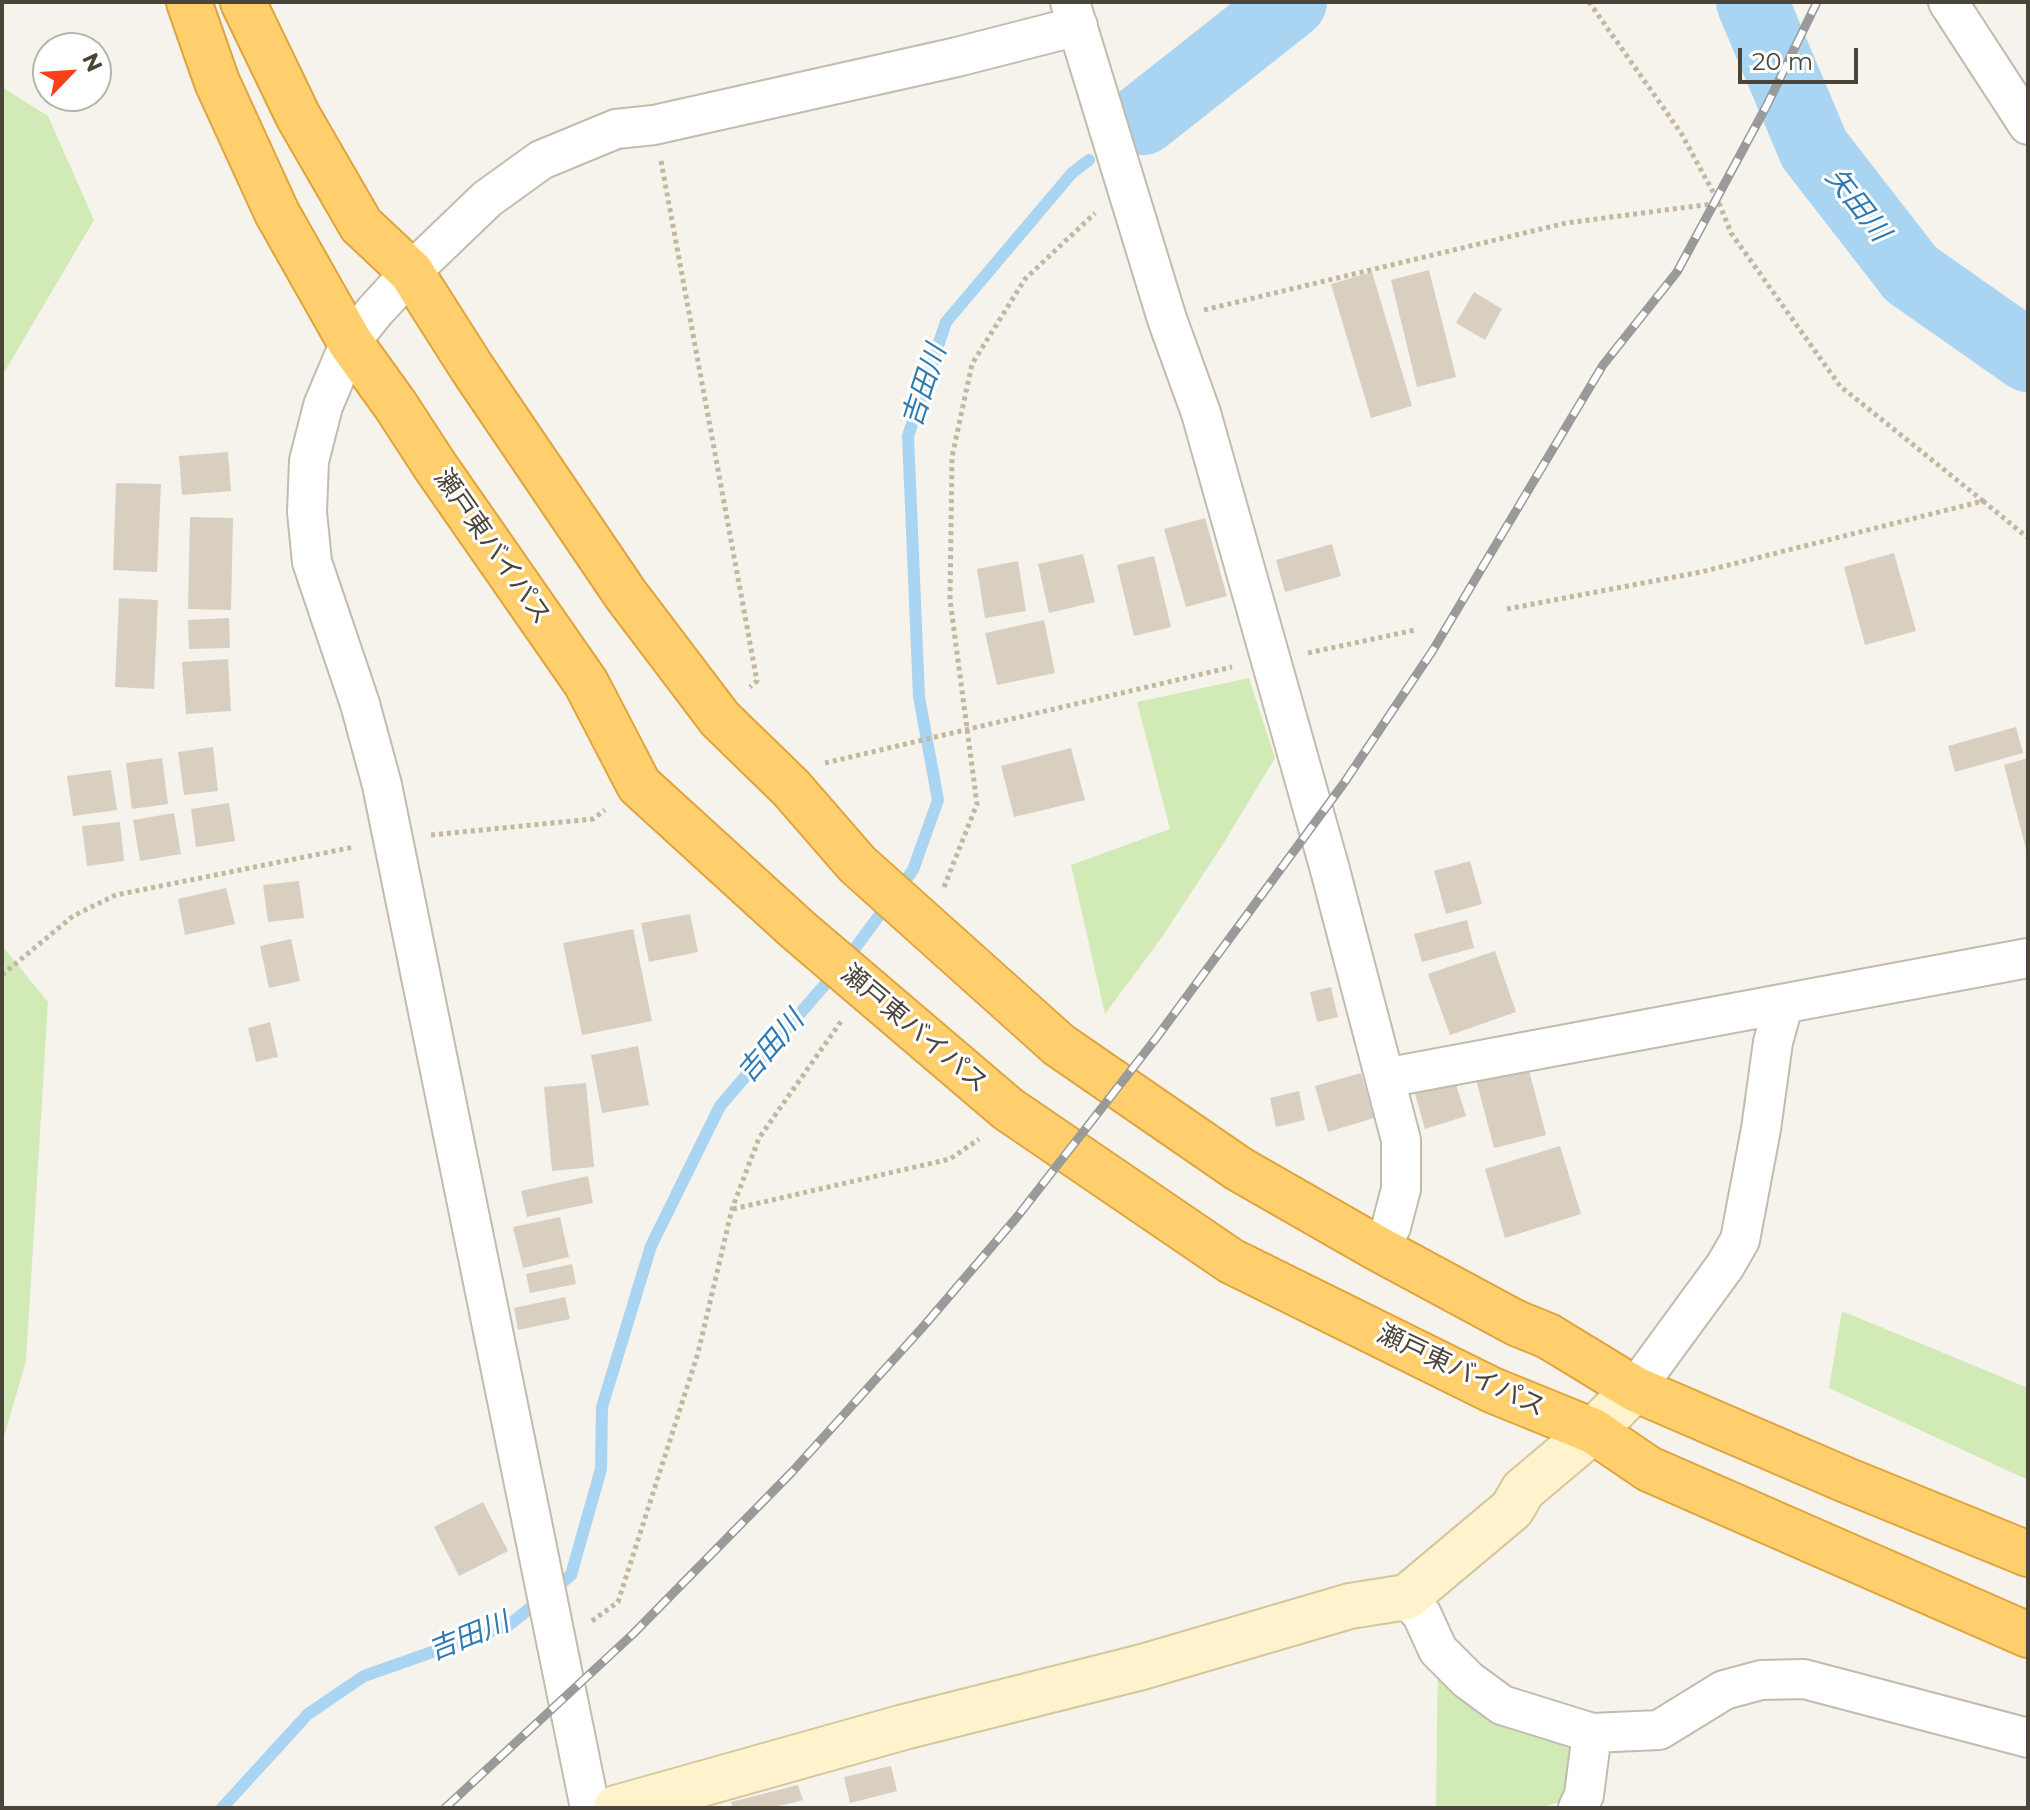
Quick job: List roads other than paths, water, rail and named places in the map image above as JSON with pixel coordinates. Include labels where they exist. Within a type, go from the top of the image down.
[{"type":"highway","name":"瀬戸東バイパス","points":[[189,2],[217,82],[277,213],[350,342],[586,683],[639,785],[798,930],[1008,1109],[1231,1261],[1492,1390],[1593,1431],[1649,1469],[2028,1635]]},
{"type":"highway","points":[[243,2],[298,116],[361,225],[411,272],[472,368],[626,595],[720,719],[791,788],[857,864],[1059,1045],[1239,1169],[1377,1248],[1516,1323],[1548,1336],[1635,1389],[2028,1554]]},
{"type":"street","points":[[1948,2],[2028,125]]},
{"type":"street","points":[[590,1808],[385,798],[360,704],[312,562],[307,512],[309,461],[323,406],[350,342],[411,272],[487,199],[541,160],[616,129],[654,125],[957,57],[1074,14],[1167,319],[1201,413],[1401,1140],[1401,1189],[1391,1227],[1377,1248]]},
{"type":"street","points":[[1385,1078],[2028,958]]},
{"type":"street","points":[[616,1808],[904,1727],[1142,1667],[1350,1606],[1407,1597],[1512,1509],[1523,1490],[1593,1431],[1635,1389],[1725,1266],[1740,1240],[1761,1129],[1773,1042],[1783,1006]]},
{"type":"street","points":[[1407,1597],[1422,1615],[1438,1650],[1480,1689],[1502,1705],[1592,1733],[1659,1730],[1724,1690],[1761,1680],[1804,1679],[2028,1738]]},
{"type":"street","points":[[1578,1808],[1584,1795],[1592,1733]]},
{"type":"waterway","name":"吉田川","points":[[1143,119],[1291,2]]},
{"type":"waterway","name":"矢田川","points":[[1752,2],[1814,149],[1911,274],[2028,356]]},
{"type":"waterway","name":"吉田川","points":[[222,1808],[308,1714],[364,1676],[509,1625],[571,1575],[601,1469],[602,1407],[651,1246],[720,1106],[847,959],[913,870],[938,800],[919,697],[908,436],[946,322],[1072,173],[1089,160]]},
{"type":"railway","points":[[445,1808],[633,1634],[792,1472],[1017,1217],[1157,1037],[1344,783],[1433,650],[1603,365],[1677,272],[1767,105],[1817,2]]}]
